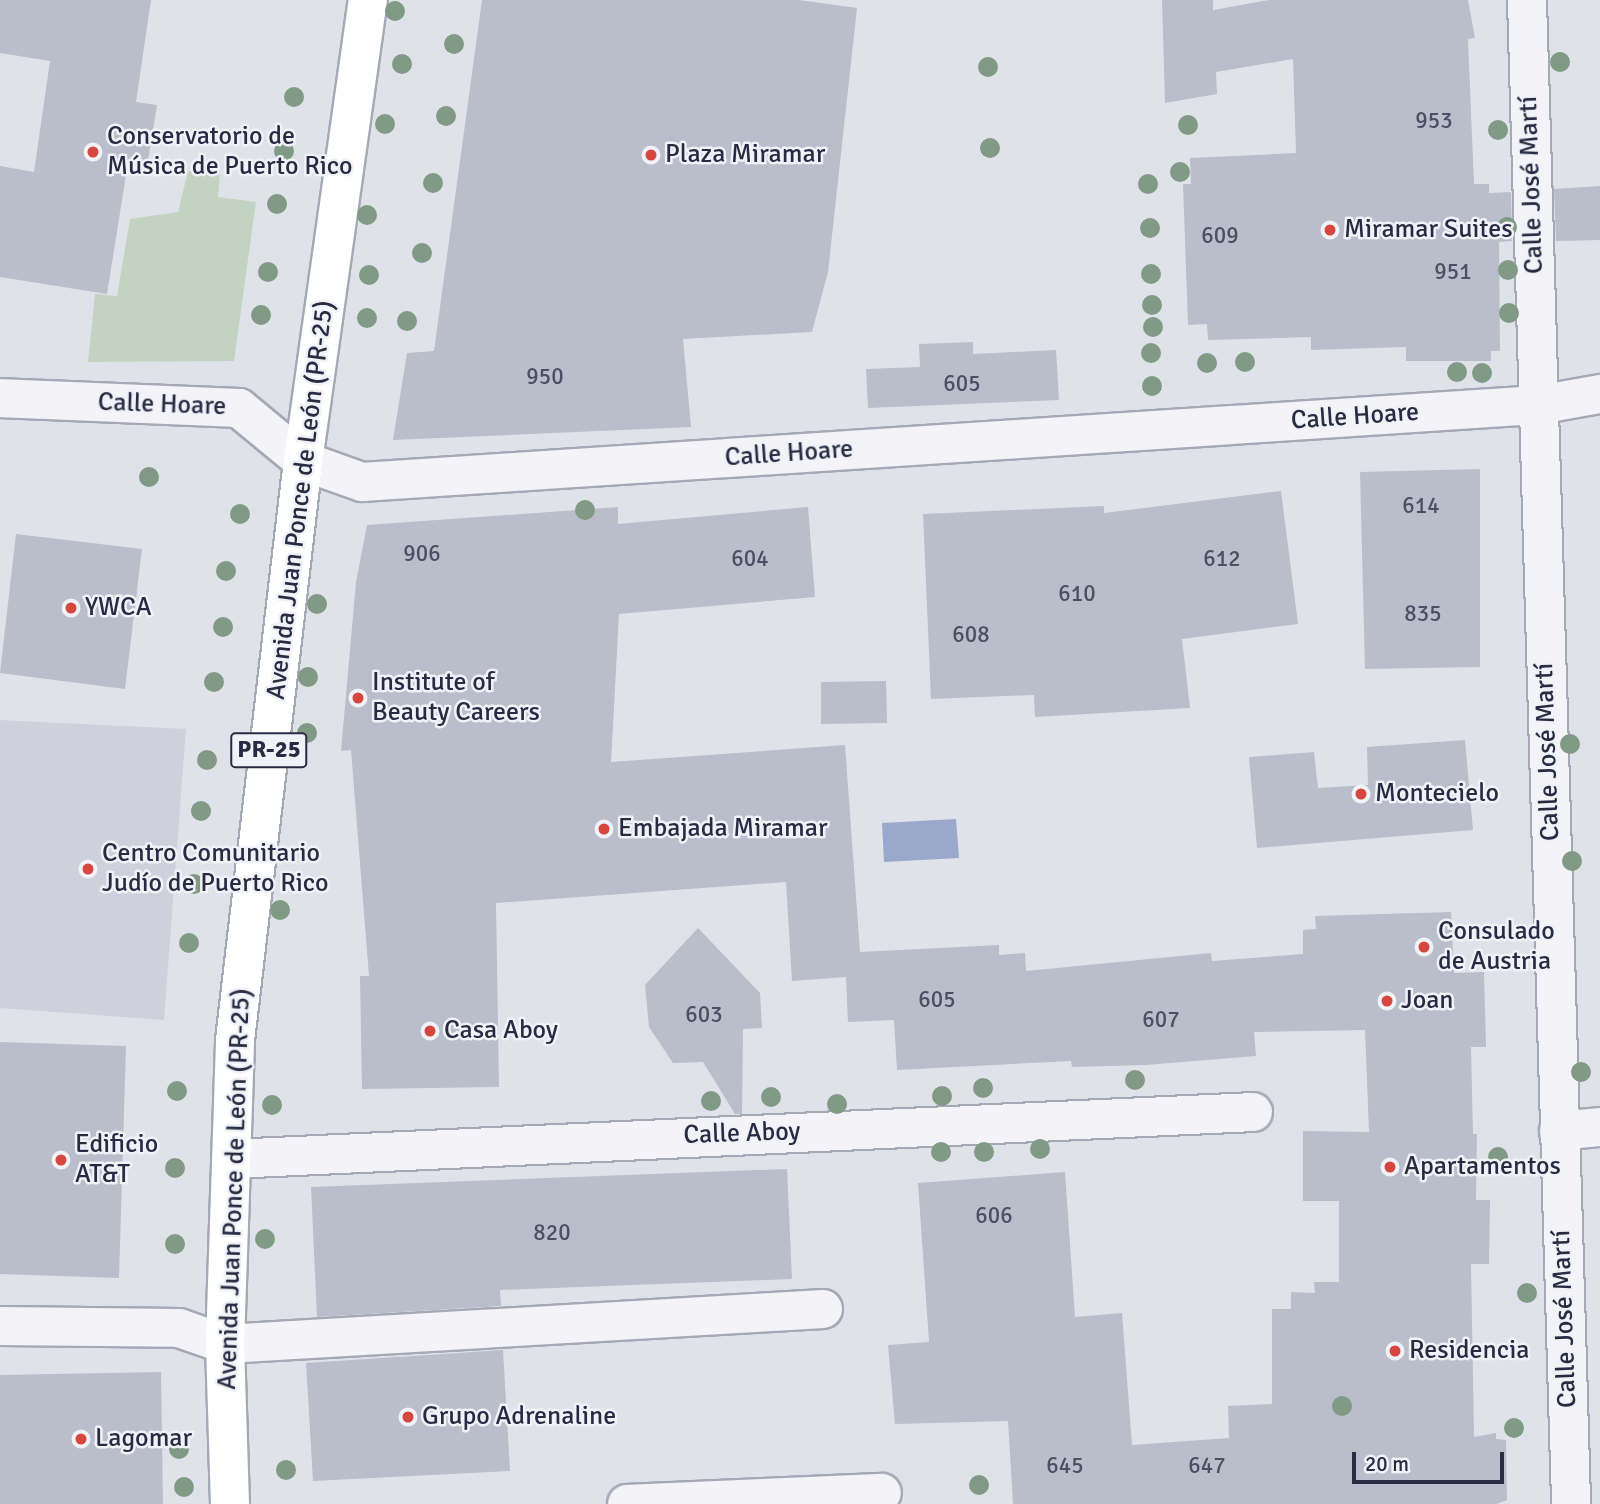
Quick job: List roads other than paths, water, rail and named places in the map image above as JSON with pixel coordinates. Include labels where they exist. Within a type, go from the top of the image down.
[{"type":"main road","name":"Avenida Juan Ponce de León (PR-25)","points":[[230,1504],[225,1344],[235,1040],[303,461],[368,0]]},
{"type":"street","name":"Calle José Martí","points":[[1527,0],[1572,1504]]},
{"type":"street","name":"Calle Hoare","points":[[0,398],[239,408],[303,461],[362,482],[1538,405],[1600,394]]},
{"type":"street","name":"Calle Aboy","points":[[231,1159],[1253,1112]]},
{"type":"street","points":[[1559,1131],[1600,1127]]},
{"type":"street","points":[[0,1326],[179,1328],[225,1344],[823,1309]]},
{"type":"street","points":[[627,1504],[881,1493]]},
{"type":"water","points":[[956,819],[959,858],[884,862],[882,823]]},
{"type":"place","name":"Conservatorio de Música de Puerto Rico","points":[[93,152]]},
{"type":"place","name":"Plaza Miramar","points":[[651,155]]},
{"type":"place","name":"Miramar Suites","points":[[1330,230]]},
{"type":"place","name":"YWCA","points":[[71,608]]},
{"type":"place","name":"Institute of Beauty Careers","points":[[358,698]]},
{"type":"place","name":"Montecielo","points":[[1361,794]]},
{"type":"place","name":"Embajada Miramar","points":[[604,829]]},
{"type":"place","name":"Centro Comunitario Judío de Puerto Rico","points":[[88,869]]},
{"type":"place","name":"Consulado de Austria","points":[[1424,947]]},
{"type":"place","name":"Joan","points":[[1387,1001]]},
{"type":"place","name":"Casa Aboy","points":[[430,1031]]},
{"type":"place","name":"Edificio AT&T","points":[[61,1160]]},
{"type":"place","name":"Apartamentos","points":[[1390,1167]]},
{"type":"place","name":"Residencia","points":[[1395,1351]]},
{"type":"place","name":"Grupo Adrenaline","points":[[408,1417]]},
{"type":"place","name":"Lagomar","points":[[81,1439]]}]
